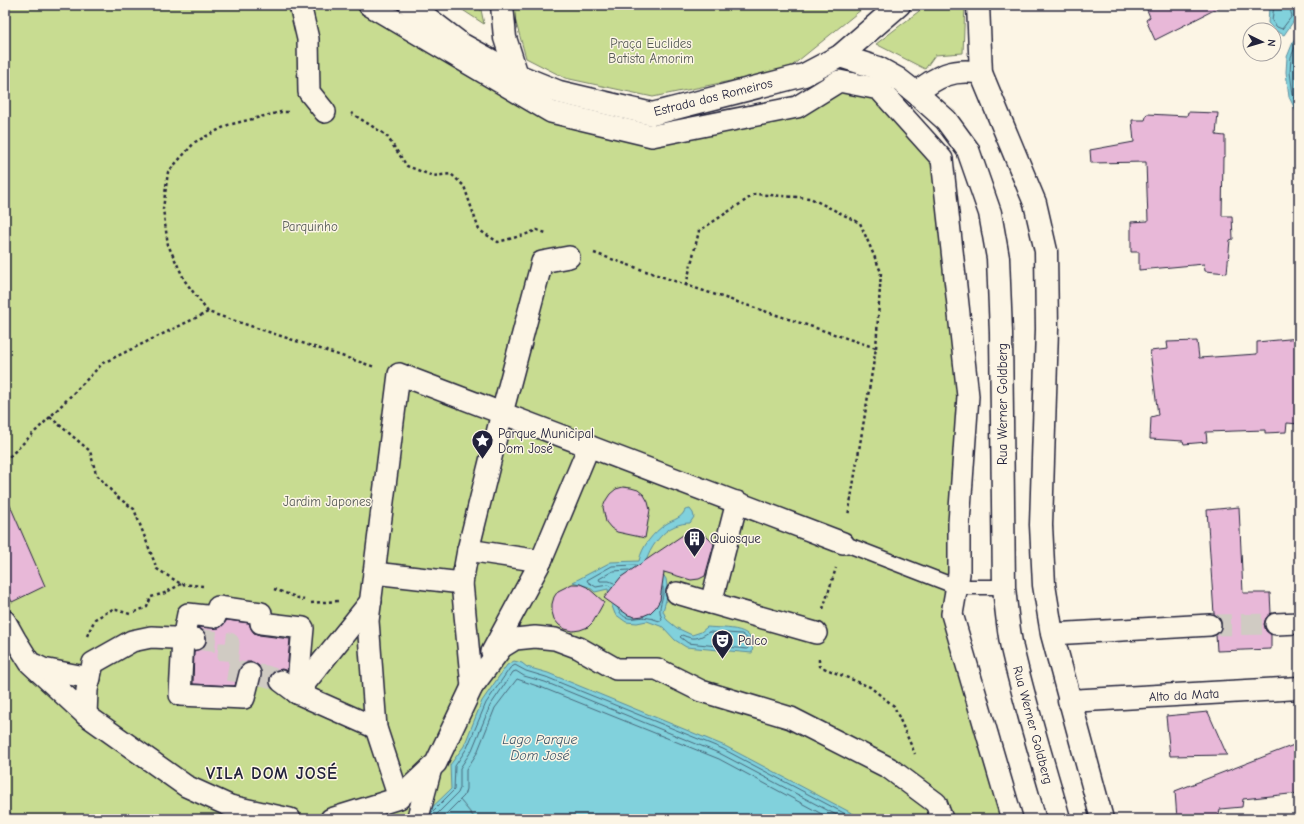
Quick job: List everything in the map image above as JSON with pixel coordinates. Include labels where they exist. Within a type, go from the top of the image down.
[{"type":"main road","name":"Estrada dos Romeiros","points":[[410,5],[461,44],[517,75],[558,92],[652,114],[804,75],[840,56],[898,5]]},
{"type":"main road","points":[[502,5],[505,38],[517,75]]},
{"type":"main road","points":[[978,5],[981,73],[1035,203],[1046,251],[1047,329],[1041,525],[1044,585],[1052,634],[1102,819]]},
{"type":"main road","name":"Rua Werner Goldberg","points":[[840,56],[878,68],[898,79],[946,120],[968,150],[990,213],[998,258],[1001,334],[1004,587],[1012,647],[1028,711],[1059,819]]},
{"type":"main road","points":[[916,93],[930,81],[954,72],[969,70],[981,73]]},
{"type":"main road","name":"Alto da Mata","points":[[1069,701],[1299,688]]},
{"type":"street","points":[[300,5],[308,39],[309,92],[325,112]]},
{"type":"street","points":[[369,5],[551,112],[652,136],[797,107],[838,81],[879,89],[942,159],[968,396],[959,524],[959,574],[952,614],[1012,819]]},
{"type":"street","points":[[472,687],[462,583],[468,550],[542,262],[569,257]]},
{"type":"street","points":[[399,798],[376,728],[368,621],[399,374],[844,543]]},
{"type":"street","points":[[337,818],[399,798],[436,763],[472,687],[541,561],[589,446]]},
{"type":"street","points":[[711,603],[737,502]]},
{"type":"street","points":[[468,550],[541,561]]},
{"type":"street","points":[[374,573],[462,583]]},
{"type":"street","points":[[677,593],[816,633]]},
{"type":"street","points":[[289,687],[371,601]]},
{"type":"street","points":[[250,674],[244,698],[180,694],[189,639],[188,614],[215,617],[218,607],[262,613],[261,623],[303,628],[289,687]]},
{"type":"street","points":[[5,620],[30,663],[86,715],[186,786],[230,812],[290,819]]},
{"type":"street","points":[[1276,624],[1299,623]]},
{"type":"street","points":[[1052,634],[1210,625]]},
{"type":"street","points":[[86,715],[87,690],[94,663],[132,641],[152,637],[189,639]]},
{"type":"street","points":[[472,687],[502,647],[515,639],[534,637],[555,639],[579,648],[616,669],[658,669],[701,691],[791,718],[889,768],[936,803],[942,819]]},
{"type":"street","points":[[30,663],[43,669],[90,678]]},
{"type":"street","points":[[289,687],[376,728]]},
{"type":"street","points":[[419,819],[418,817],[431,768]]},
{"type":"lane","points":[[844,543],[957,586],[1004,587]]},
{"type":"path","points":[[399,374],[208,312],[185,281],[168,245],[163,209],[168,172],[195,142],[228,125],[281,112],[350,113],[386,135],[407,166],[433,176],[451,174],[464,186],[480,230],[498,242],[537,230],[552,236],[569,257],[594,253],[686,286],[876,348]]},
{"type":"path","points":[[686,286],[699,231],[755,194],[810,198],[860,223],[881,272],[876,348],[844,543],[816,633],[819,666],[870,687],[894,706],[915,755]]},
{"type":"path","points":[[5,461],[102,363],[208,312]]},
{"type":"path","points":[[50,417],[90,451],[96,474],[117,497],[134,509],[157,569],[181,584],[209,586]]},
{"type":"path","points":[[271,588],[311,603],[338,601]]},
{"type":"green space","name":"Parque Municipal Dom José","points":[[5,5],[364,5],[654,140],[839,86],[877,92],[938,160],[964,396],[955,581],[1009,819],[5,819]]},
{"type":"green space","points":[[455,5],[480,5],[484,24]]},
{"type":"green space","name":"Praça Euclides Batista Amorim","points":[[511,5],[867,5],[788,69],[653,97],[565,78],[526,58]]},
{"type":"green space","points":[[927,5],[965,5],[963,53],[935,55],[925,69],[876,44]]},
{"type":"water","points":[[1272,5],[1292,5],[1297,16],[1284,35],[1282,34],[1282,22],[1268,22],[1269,7]]},
{"type":"water","points":[[1299,31],[1299,117],[1289,97],[1286,72],[1287,57]]},
{"type":"water","points":[[690,509],[694,517],[690,523],[677,525],[665,532],[653,546],[646,562],[661,571],[666,579],[668,593],[663,611],[667,620],[677,628],[692,635],[701,632],[707,627],[739,630],[746,633],[750,637],[753,644],[752,653],[686,647],[675,640],[663,627],[647,621],[637,623],[626,622],[615,614],[609,598],[608,589],[595,592],[589,587],[573,582],[611,562],[639,561],[645,545],[657,531],[679,517],[685,510]]},
{"type":"water","name":"Lago Parque Dom José","points":[[514,661],[522,663],[527,667],[548,673],[725,746],[863,819],[476,819],[460,800],[475,819],[422,819],[421,818],[451,789],[450,765],[464,746],[482,701],[507,665]]},
{"type":"building","points":[[1145,5],[1224,5],[1155,40],[1146,20],[1150,17]]},
{"type":"building","points":[[1188,112],[1218,113],[1216,135],[1225,136],[1225,157],[1223,157],[1222,216],[1232,216],[1233,239],[1230,240],[1227,273],[1205,271],[1204,264],[1139,270],[1139,252],[1131,252],[1131,222],[1148,221],[1146,162],[1091,163],[1090,150],[1134,142],[1132,120],[1145,120],[1147,114],[1187,116]]},
{"type":"building","points":[[1299,338],[1299,424],[1287,423],[1286,432],[1265,433],[1265,430],[1206,432],[1207,442],[1184,444],[1183,441],[1150,439],[1151,417],[1158,415],[1150,351],[1168,349],[1167,342],[1197,341],[1199,358],[1257,354],[1257,342]]},
{"type":"building","points":[[623,487],[638,490],[644,495],[648,502],[650,510],[645,538],[617,532],[606,522],[603,507],[606,500],[616,489]]},
{"type":"building","points":[[5,494],[45,586],[12,602],[5,587]]},
{"type":"building","points":[[1239,507],[1243,593],[1270,593],[1271,613],[1266,618],[1264,624],[1266,631],[1271,635],[1271,649],[1217,651],[1216,635],[1220,631],[1222,624],[1220,618],[1214,614],[1207,510]]},
{"type":"building","points":[[698,533],[706,536],[714,544],[705,576],[699,579],[691,580],[664,572],[660,600],[650,613],[643,616],[635,617],[628,615],[604,598],[621,577],[683,535]]},
{"type":"building","points":[[572,584],[580,584],[587,587],[604,602],[593,622],[588,627],[573,631],[565,629],[559,625],[554,619],[552,612],[554,597],[558,591]]},
{"type":"building","points":[[227,620],[249,623],[254,633],[259,635],[290,639],[287,671],[282,669],[277,670],[269,679],[261,678],[262,671],[259,666],[253,662],[247,662],[242,665],[238,671],[235,686],[193,684],[194,651],[205,646],[207,640],[205,633],[198,627],[219,628]]},
{"type":"building","points":[[1208,712],[1227,755],[1170,756],[1166,716]]},
{"type":"building","points":[[1299,743],[1299,793],[1243,799],[1242,807],[1220,809],[1218,819],[1177,819],[1175,791]]},
{"type":"tunnel","points":[[1210,625],[1276,624]]},
{"type":"tunnel","points":[[195,639],[229,643],[227,670],[266,676],[281,681]]},
{"type":"place","name":"Parque Municipal Dom José","points":[[482,460]]},
{"type":"place","name":"Quiosque","points":[[694,558]]},
{"type":"place","name":"Palco","points":[[723,660]]},
{"type":"district","name":"VILA DOM JOSÉ","points":[[272,773]]},
{"type":"park label","name":"Parquinho","points":[[310,226]]},
{"type":"park label","name":"Jardim Japones","points":[[327,501]]}]
